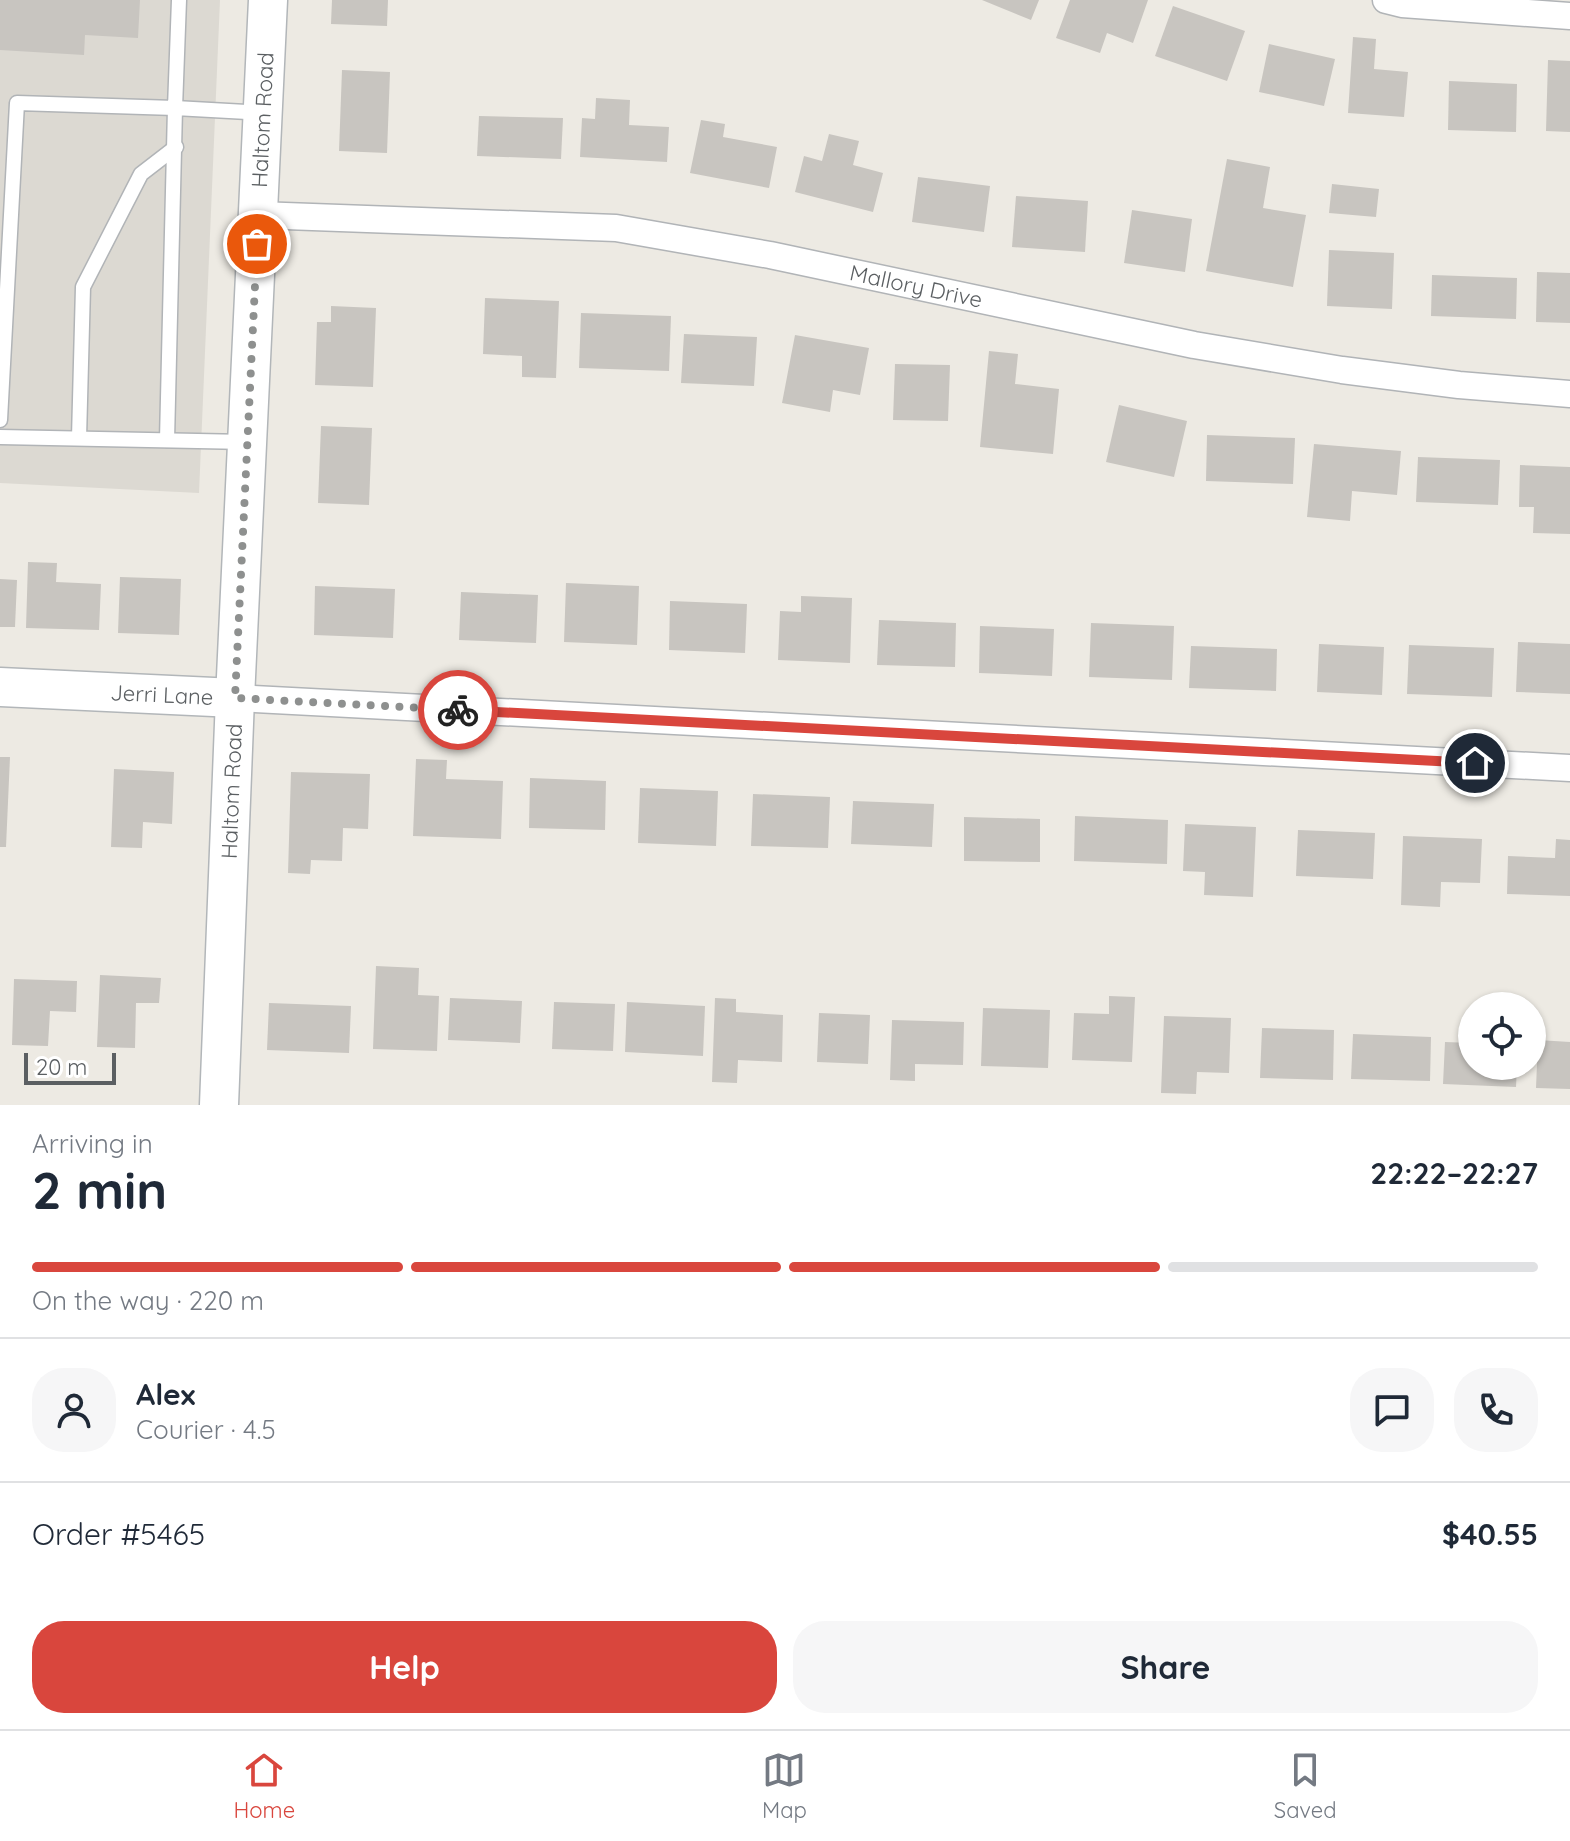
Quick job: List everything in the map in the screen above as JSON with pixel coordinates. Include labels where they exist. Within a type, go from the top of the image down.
[{"type":"main road","name":"Haltom Road","points":[[219,1105],[268,0]]},
{"type":"main road","name":"Jerri Lane","points":[[0,687],[235,698]]},
{"type":"street","points":[[1386,0],[1402,4],[1570,16]]},
{"type":"street","name":"Mallory Drive","points":[[258,215],[616,228],[770,255],[1194,345],[1342,370],[1459,385],[1570,394]]},
{"type":"street","name":"Jerri Lane","points":[[235,698],[1570,768]]},
{"type":"lane","points":[[167,440],[179,0]]},
{"type":"lane","points":[[0,420],[17,103],[263,113]]},
{"type":"lane","points":[[79,438],[83,287],[141,174],[176,147]]},
{"type":"lane","points":[[0,437],[247,442]]},
{"type":"shaded area","points":[[0,0],[220,0],[199,493],[0,483]]},
{"type":"building","points":[[0,0],[140,0],[138,38],[85,35],[84,55],[0,50]]},
{"type":"building","points":[[332,0],[388,0],[387,26],[331,24]]},
{"type":"building","points":[[982,0],[1039,0],[1031,20]]},
{"type":"building","points":[[1070,0],[1148,0],[1133,43],[1107,33],[1100,53],[1056,38]]},
{"type":"building","points":[[1173,6],[1245,31],[1227,81],[1155,56]]},
{"type":"building","points":[[1353,37],[1376,39],[1374,69],[1408,72],[1404,117],[1348,113]]},
{"type":"building","points":[[1269,44],[1335,59],[1324,106],[1259,92]]},
{"type":"building","points":[[1548,60],[1570,61],[1570,132],[1546,131]]},
{"type":"building","points":[[342,70],[390,72],[387,153],[339,151]]},
{"type":"building","points":[[1449,81],[1517,84],[1516,132],[1448,130]]},
{"type":"building","points":[[596,98],[630,100],[629,125],[669,127],[667,162],[580,157],[582,118],[595,119]]},
{"type":"building","points":[[479,116],[563,118],[561,159],[477,156]]},
{"type":"building","points":[[701,120],[725,124],[723,137],[777,147],[769,188],[690,173]]},
{"type":"building","points":[[829,134],[859,141],[853,165],[883,173],[873,212],[795,192],[804,156],[822,161]]},
{"type":"building","points":[[1227,159],[1270,167],[1263,208],[1306,215],[1293,287],[1206,271]]},
{"type":"building","points":[[918,177],[990,186],[984,232],[912,222]]},
{"type":"building","points":[[1332,184],[1379,189],[1376,217],[1329,213]]},
{"type":"building","points":[[1016,196],[1088,201],[1085,252],[1012,247]]},
{"type":"building","points":[[1132,210],[1192,219],[1185,272],[1124,263]]},
{"type":"building","points":[[1329,250],[1394,253],[1392,309],[1327,306]]},
{"type":"building","points":[[1537,272],[1570,273],[1570,323],[1536,322]]},
{"type":"building","points":[[1432,275],[1517,278],[1516,319],[1431,316]]},
{"type":"building","points":[[485,298],[559,301],[556,378],[522,377],[522,356],[483,354]]},
{"type":"building","points":[[331,306],[376,308],[373,387],[315,385],[317,322],[331,322]]},
{"type":"building","points":[[581,313],[671,316],[669,371],[579,368]]},
{"type":"building","points":[[684,334],[757,337],[754,386],[681,383]]},
{"type":"building","points":[[795,335],[869,348],[860,395],[833,390],[830,412],[782,403]]},
{"type":"building","points":[[989,351],[1018,354],[1015,384],[1059,389],[1053,454],[980,447]]},
{"type":"building","points":[[895,364],[950,365],[948,421],[893,420]]},
{"type":"building","points":[[1119,405],[1187,421],[1174,477],[1106,462]]},
{"type":"building","points":[[321,426],[372,428],[369,505],[318,503]]},
{"type":"building","points":[[1207,435],[1295,438],[1293,484],[1206,481]]},
{"type":"building","points":[[1314,444],[1401,451],[1397,495],[1352,491],[1350,521],[1307,517]]},
{"type":"building","points":[[1418,457],[1500,460],[1498,505],[1416,502]]},
{"type":"building","points":[[1520,465],[1570,467],[1570,534],[1533,533],[1534,507],[1519,507]]},
{"type":"building","points":[[28,562],[57,563],[56,582],[101,584],[99,630],[26,628]]},
{"type":"building","points":[[120,577],[181,579],[179,635],[118,633]]},
{"type":"building","points":[[0,579],[17,580],[15,627],[0,627]]},
{"type":"building","points":[[566,583],[639,586],[637,645],[564,642]]},
{"type":"building","points":[[315,586],[395,589],[393,638],[314,635]]},
{"type":"building","points":[[461,592],[538,595],[536,643],[459,640]]},
{"type":"building","points":[[801,596],[852,598],[850,663],[778,660],[780,611],[801,612]]},
{"type":"building","points":[[670,601],[747,604],[745,653],[669,650]]},
{"type":"building","points":[[879,620],[956,623],[955,667],[877,665]]},
{"type":"building","points":[[1091,623],[1174,626],[1172,680],[1089,677]]},
{"type":"building","points":[[980,626],[1054,629],[1052,676],[979,673]]},
{"type":"building","points":[[1518,642],[1570,644],[1570,694],[1516,692]]},
{"type":"building","points":[[1319,644],[1384,647],[1382,695],[1317,692]]},
{"type":"building","points":[[1409,645],[1494,648],[1492,697],[1407,694]]},
{"type":"building","points":[[1191,646],[1277,649],[1276,691],[1189,688]]},
{"type":"building","points":[[0,757],[10,757],[6,847],[0,847]]},
{"type":"building","points":[[416,759],[447,760],[446,779],[503,781],[501,839],[413,836]]},
{"type":"building","points":[[114,769],[174,772],[172,824],[143,822],[142,848],[111,847]]},
{"type":"building","points":[[291,772],[370,774],[368,829],[343,828],[342,861],[311,860],[310,874],[288,873]]},
{"type":"building","points":[[530,778],[606,781],[605,830],[529,828]]},
{"type":"building","points":[[640,788],[718,791],[716,846],[638,843]]},
{"type":"building","points":[[753,794],[830,797],[828,848],[751,846]]},
{"type":"building","points":[[853,801],[934,804],[932,847],[851,844]]},
{"type":"building","points":[[1075,816],[1168,820],[1167,864],[1074,861]]},
{"type":"building","points":[[964,817],[1040,819],[1040,862],[964,861]]},
{"type":"building","points":[[1185,824],[1256,827],[1253,897],[1204,895],[1205,872],[1183,871]]},
{"type":"building","points":[[1298,830],[1375,833],[1373,879],[1296,876]]},
{"type":"building","points":[[1403,836],[1482,839],[1480,883],[1441,882],[1440,907],[1401,905]]},
{"type":"building","points":[[1556,839],[1570,840],[1570,896],[1507,894],[1508,856],[1555,858]]},
{"type":"building","points":[[376,966],[419,968],[418,995],[439,996],[437,1051],[373,1049]]},
{"type":"building","points":[[100,975],[161,978],[159,1003],[136,1003],[135,1048],[97,1047]]},
{"type":"building","points":[[14,979],[77,981],[76,1012],[50,1011],[48,1046],[12,1045]]},
{"type":"building","points":[[1109,996],[1135,997],[1132,1062],[1072,1060],[1074,1013],[1109,1014]]},
{"type":"building","points":[[450,998],[522,1001],[520,1043],[448,1040]]},
{"type":"building","points":[[715,998],[736,999],[736,1012],[783,1015],[782,1062],[738,1060],[737,1083],[712,1082]]},
{"type":"building","points":[[554,1002],[615,1004],[613,1051],[552,1049]]},
{"type":"building","points":[[627,1002],[705,1006],[703,1056],[625,1052]]},
{"type":"building","points":[[269,1003],[351,1006],[349,1053],[267,1050]]},
{"type":"building","points":[[983,1008],[1050,1010],[1048,1068],[981,1066]]},
{"type":"building","points":[[819,1013],[870,1015],[868,1064],[817,1062]]},
{"type":"building","points":[[1164,1016],[1231,1018],[1229,1073],[1197,1072],[1196,1094],[1161,1093]]},
{"type":"building","points":[[892,1020],[964,1022],[963,1065],[915,1064],[915,1081],[890,1080]]},
{"type":"building","points":[[1262,1028],[1334,1030],[1333,1080],[1260,1078]]},
{"type":"building","points":[[1353,1034],[1431,1037],[1430,1081],[1351,1079]]},
{"type":"building","points":[[1546,1040],[1570,1042],[1570,1089],[1536,1088],[1536,1080],[1546,1080]]},
{"type":"building","points":[[1445,1042],[1458,1042],[1458,1080],[1516,1080],[1516,1087],[1443,1084]]},
{"type":"way so far","points":[[257,244],[235,698],[458,710]]},
{"type":"route","points":[[458,710],[1475,763]]}]
